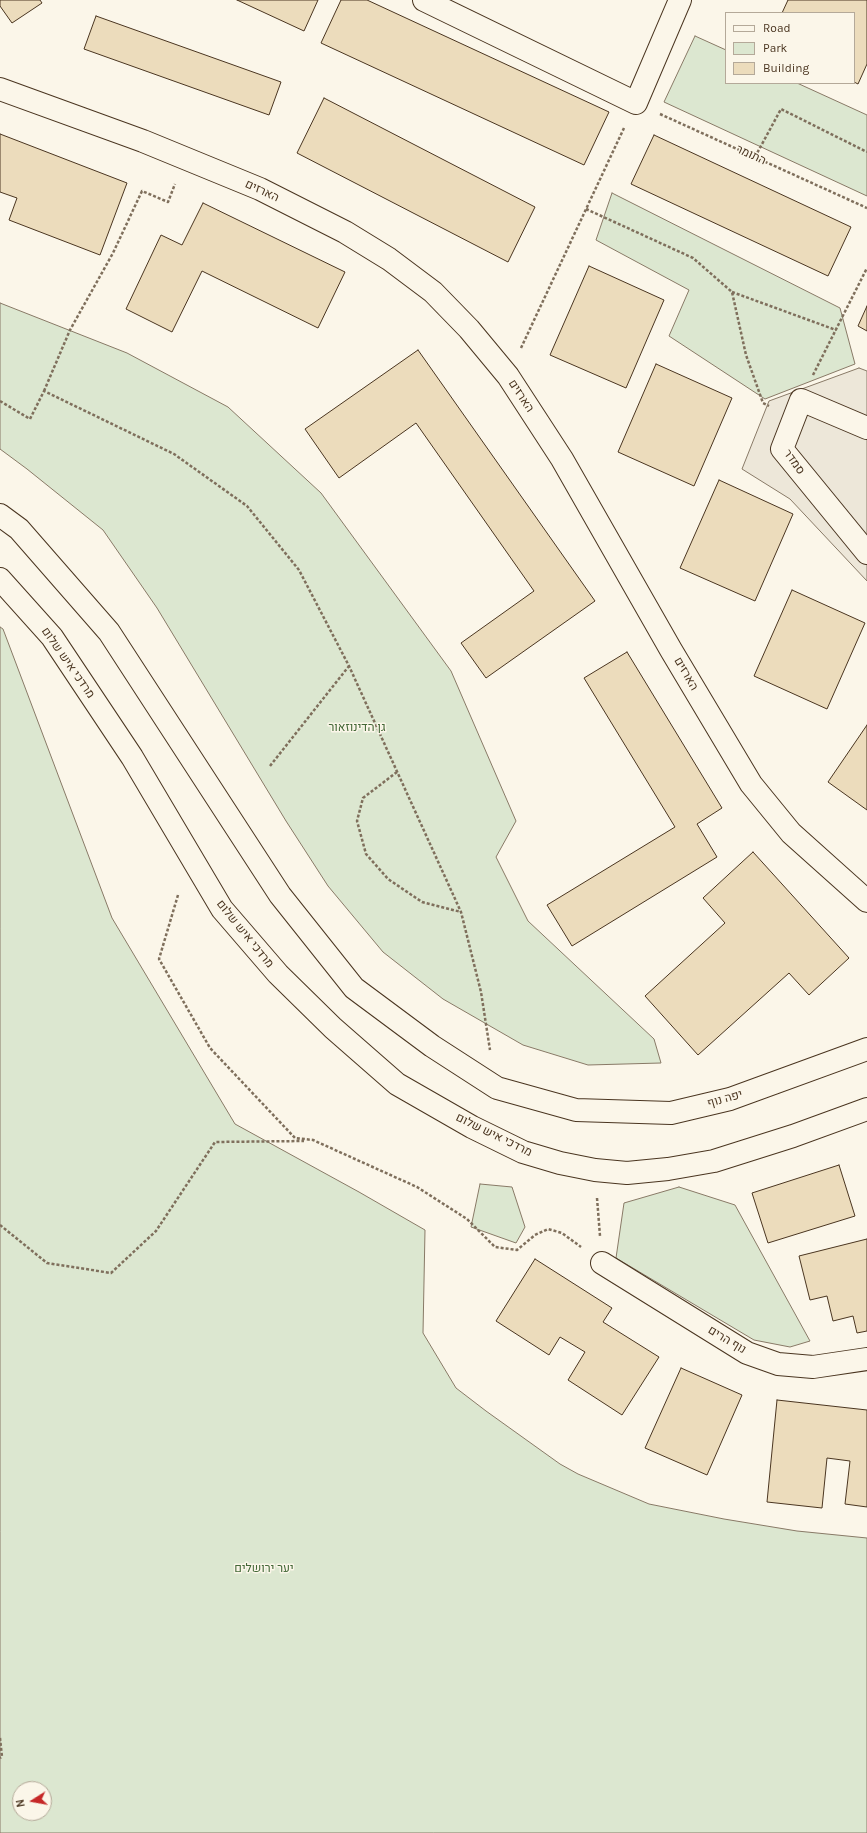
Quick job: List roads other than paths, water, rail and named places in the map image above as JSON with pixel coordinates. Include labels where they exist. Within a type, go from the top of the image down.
[{"type":"main road","points":[[424,0],[636,102],[680,0]]},
{"type":"main road","name":"הארזים","points":[[0,89],[164,149],[260,189],[346,232],[389,259],[433,292],[470,329],[508,376],[562,458],[726,744],[751,784],[791,833],[867,901]]},
{"type":"main road","name":"סמדר","points":[[867,428],[797,408],[782,449],[867,553]]},
{"type":"main road","name":"יפה נוף","points":[[0,514],[19,529],[109,632],[280,895],[354,988],[432,1046],[497,1088],[576,1110],[671,1113],[730,1099],[867,1050]]},
{"type":"main road","name":"מרדכי איש שלום","points":[[0,579],[52,637],[132,757],[222,909],[278,974],[334,1028],[397,1084],[472,1127],[523,1152],[560,1163],[596,1170],[627,1173],[668,1170],[714,1160],[793,1136],[867,1109]]},
{"type":"main road","name":"נוף הרים","points":[[602,1263],[747,1352],[778,1364],[813,1367],[867,1359]]},
{"type":"park label","name":"גן הדינוזאור","points":[[357,728]]},
{"type":"park label","name":"יער ירושלים","points":[[264,1569]]}]
